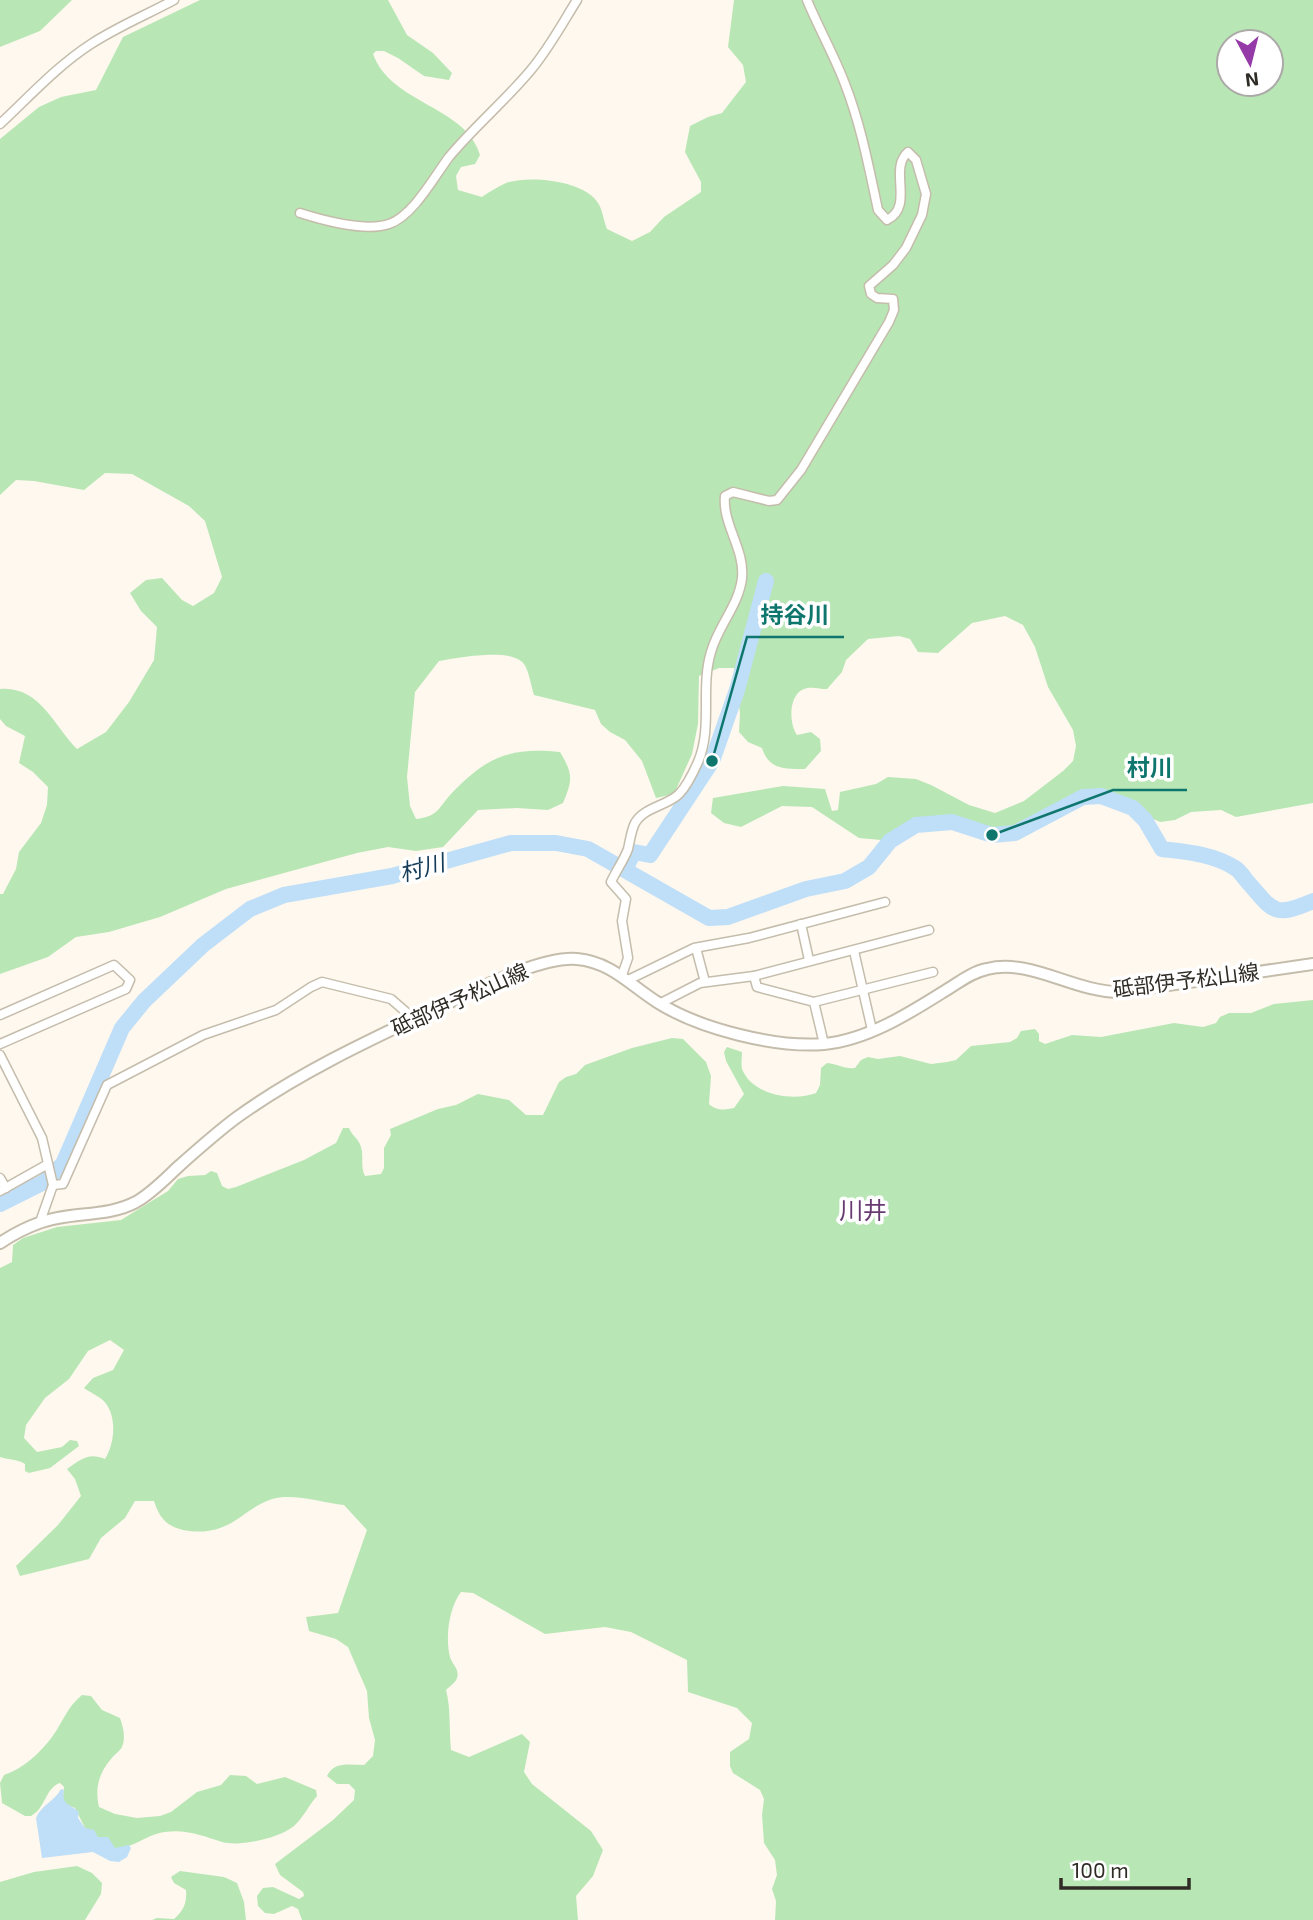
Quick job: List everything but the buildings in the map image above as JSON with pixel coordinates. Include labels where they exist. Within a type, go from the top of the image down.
[{"type":"main road","name":"砥部伊予松山線","points":[[0,1243],[40,1222],[111,1211],[136,1202],[158,1186],[212,1136],[276,1091],[414,1019],[503,977],[539,965],[573,958],[598,962],[625,977],[659,1004],[719,1030],[794,1044],[824,1044],[872,1030],[900,1018],[986,969],[1028,969],[1076,986],[1104,992],[1120,992],[1313,964]]},
{"type":"street","points":[[0,124],[43,83],[89,45],[174,0]]},
{"type":"street","points":[[300,213],[320,219],[368,226],[388,224],[396,220],[410,209],[450,157],[530,72],[577,0]]},
{"type":"street","points":[[625,977],[628,958],[622,921],[626,899],[611,882],[627,852],[636,822],[649,810],[679,794],[697,763],[705,731],[704,691],[708,660],[741,582],[743,566],[724,506],[725,496],[733,492],[769,501],[777,500],[801,470],[889,322],[894,310],[893,299],[877,298],[871,294],[869,286],[893,265],[906,248],[917,228],[926,198],[921,172],[916,160],[908,152],[902,156],[900,164],[902,186],[898,210],[894,217],[887,220],[878,211],[859,127],[847,88],[833,52],[807,0]]},
{"type":"street","points":[[625,977],[696,948],[749,938],[885,902]]},
{"type":"street","points":[[801,924],[809,960]]},
{"type":"street","points":[[659,1004],[705,982],[754,976],[929,930]]},
{"type":"street","points":[[696,948],[705,982]]},
{"type":"street","points":[[854,951],[872,1030]]},
{"type":"street","points":[[0,1015],[114,965],[130,980],[126,989],[0,1044]]},
{"type":"street","points":[[754,976],[757,987],[814,1002],[933,972]]},
{"type":"street","points":[[53,1185],[63,1184],[107,1085],[203,1035],[276,1010],[311,986],[323,982],[391,999],[414,1019]]},
{"type":"street","points":[[814,1002],[824,1044]]},
{"type":"street","points":[[0,1055],[42,1138],[53,1185],[40,1222]]},
{"type":"street","points":[[0,1178],[3,1190],[48,1167]]},
{"type":"green space","points":[[0,0],[72,0],[40,31],[0,47]]},
{"type":"green space","points":[[200,0],[388,0],[407,35],[433,53],[452,73],[449,80],[424,76],[384,51],[376,51],[373,54],[382,71],[395,84],[445,115],[472,139],[480,155],[475,164],[461,167],[456,176],[458,190],[482,197],[506,183],[516,181],[542,180],[569,184],[591,195],[598,203],[607,229],[632,241],[650,232],[664,217],[701,192],[701,182],[685,152],[690,126],[722,113],[746,82],[743,65],[728,47],[734,0],[1313,0],[1313,803],[1236,817],[1221,810],[1191,812],[1175,820],[1160,822],[1149,817],[1135,801],[1102,790],[1082,790],[1012,829],[990,830],[955,820],[907,824],[881,840],[859,838],[812,807],[782,806],[741,827],[724,823],[711,813],[713,798],[783,786],[825,789],[832,811],[838,810],[840,792],[876,784],[888,777],[916,779],[969,805],[995,813],[1024,801],[1073,761],[1076,746],[1073,730],[1048,687],[1035,647],[1023,625],[1005,616],[972,623],[938,653],[918,652],[910,639],[899,636],[868,639],[846,660],[842,672],[827,689],[807,688],[795,697],[791,717],[794,730],[797,735],[811,732],[820,739],[821,751],[805,769],[784,768],[773,764],[762,748],[748,742],[739,732],[740,713],[734,668],[719,668],[699,676],[698,724],[692,754],[674,794],[656,798],[642,761],[625,740],[601,724],[595,710],[534,695],[526,667],[518,659],[497,655],[471,656],[439,661],[415,692],[407,777],[410,806],[416,819],[436,812],[463,782],[487,763],[512,753],[526,751],[560,752],[570,777],[563,803],[548,810],[478,810],[443,847],[416,851],[388,847],[357,853],[226,889],[160,917],[109,932],[76,937],[48,957],[0,974],[0,894],[3,894],[16,869],[19,852],[41,823],[47,805],[48,787],[19,763],[25,736],[6,726],[0,719],[0,689],[14,690],[36,700],[77,749],[106,732],[129,702],[154,660],[157,627],[141,611],[130,593],[146,580],[162,578],[182,600],[193,606],[214,593],[222,577],[205,521],[189,506],[132,474],[105,473],[84,490],[16,480],[0,495],[0,139],[39,107],[61,97],[96,90],[123,37]]},
{"type":"green space","points":[[1313,1000],[1313,1920],[775,1920],[776,1901],[772,1889],[777,1875],[775,1860],[764,1843],[764,1799],[760,1790],[733,1773],[730,1766],[730,1752],[749,1739],[752,1723],[737,1708],[688,1692],[687,1660],[631,1632],[605,1627],[545,1634],[473,1593],[461,1592],[451,1614],[448,1632],[450,1657],[458,1675],[446,1690],[451,1750],[469,1757],[522,1734],[530,1742],[524,1772],[532,1784],[591,1831],[603,1850],[593,1876],[576,1896],[578,1920],[302,1920],[298,1909],[292,1906],[274,1914],[265,1913],[258,1906],[257,1896],[263,1888],[273,1887],[299,1899],[304,1896],[303,1892],[280,1875],[275,1864],[333,1820],[354,1800],[355,1790],[349,1784],[337,1784],[327,1776],[330,1771],[343,1765],[364,1765],[373,1756],[375,1740],[369,1718],[367,1691],[348,1647],[336,1639],[309,1631],[306,1617],[338,1613],[367,1530],[344,1505],[299,1498],[270,1500],[228,1525],[201,1532],[183,1530],[168,1523],[158,1512],[154,1501],[135,1501],[125,1518],[101,1538],[89,1559],[20,1576],[16,1566],[58,1525],[81,1496],[75,1479],[67,1469],[90,1456],[105,1459],[108,1453],[113,1432],[110,1411],[103,1400],[84,1388],[93,1378],[113,1370],[124,1350],[110,1340],[88,1351],[69,1379],[45,1398],[26,1425],[24,1438],[37,1452],[62,1447],[70,1440],[77,1441],[79,1446],[50,1468],[29,1473],[25,1471],[25,1464],[22,1462],[0,1457],[0,1268],[12,1262],[13,1245],[23,1238],[57,1227],[121,1220],[168,1191],[178,1179],[188,1176],[205,1175],[211,1171],[217,1173],[222,1186],[228,1189],[236,1187],[304,1160],[336,1143],[343,1128],[349,1128],[360,1144],[365,1176],[381,1174],[384,1168],[384,1148],[391,1135],[390,1129],[478,1094],[509,1100],[526,1115],[543,1115],[559,1082],[576,1074],[585,1065],[632,1048],[672,1038],[683,1039],[706,1062],[711,1076],[709,1104],[724,1109],[734,1108],[744,1094],[726,1061],[724,1052],[727,1047],[742,1052],[742,1069],[755,1085],[774,1094],[796,1097],[816,1093],[820,1085],[821,1068],[827,1063],[855,1068],[861,1060],[868,1057],[878,1059],[900,1056],[931,1064],[947,1062],[956,1060],[971,1046],[1010,1042],[1017,1038],[1021,1031],[1035,1029],[1039,1034],[1039,1041],[1045,1044],[1072,1035],[1101,1037],[1174,1023],[1203,1027],[1216,1023],[1220,1017],[1229,1013],[1251,1013],[1274,1004]]},
{"type":"green space","points":[[82,1695],[91,1696],[102,1710],[120,1718],[122,1725],[122,1747],[103,1770],[97,1794],[99,1807],[115,1814],[137,1818],[160,1816],[171,1812],[197,1792],[221,1785],[230,1775],[246,1776],[257,1784],[285,1777],[316,1790],[317,1796],[294,1826],[260,1840],[230,1843],[173,1831],[158,1833],[122,1848],[115,1848],[105,1837],[98,1837],[85,1828],[75,1808],[65,1804],[64,1787],[60,1783],[51,1789],[40,1808],[31,1816],[25,1816],[2,1803],[0,1783],[4,1775],[24,1765],[42,1749]]},
{"type":"green space","points":[[77,1866],[92,1873],[102,1883],[101,1894],[85,1920],[0,1920],[0,1882],[34,1872]]},
{"type":"green space","points":[[180,1871],[224,1877],[237,1883],[244,1902],[246,1920],[152,1920],[174,1919],[182,1909],[186,1890],[174,1883],[171,1877]]},
{"type":"water","points":[[61,1789],[64,1790],[67,1804],[79,1812],[78,1818],[85,1828],[94,1830],[98,1837],[108,1837],[115,1848],[129,1845],[131,1848],[127,1857],[119,1862],[110,1861],[93,1852],[42,1858],[36,1818]]},
{"type":"waterway","points":[[625,869],[634,852],[650,855],[712,761],[737,690],[766,581]]},
{"type":"waterway","name":"村川","points":[[0,1204],[44,1182],[63,1164],[122,1028],[144,1001],[203,945],[250,909],[284,895],[392,876],[511,843],[556,843],[588,849],[709,918],[728,917],[806,889],[845,881],[869,867],[890,841],[916,825],[952,822],[992,835],[1015,833],[1083,797],[1101,796],[1133,808],[1145,820],[1162,849],[1227,863],[1274,908],[1289,910],[1313,901]]},
{"type":"place","name":"持谷川","points":[[712,761]]},
{"type":"place","name":"村川","points":[[992,835]]},
{"type":"district","name":"川井","points":[[863,1211]]}]
